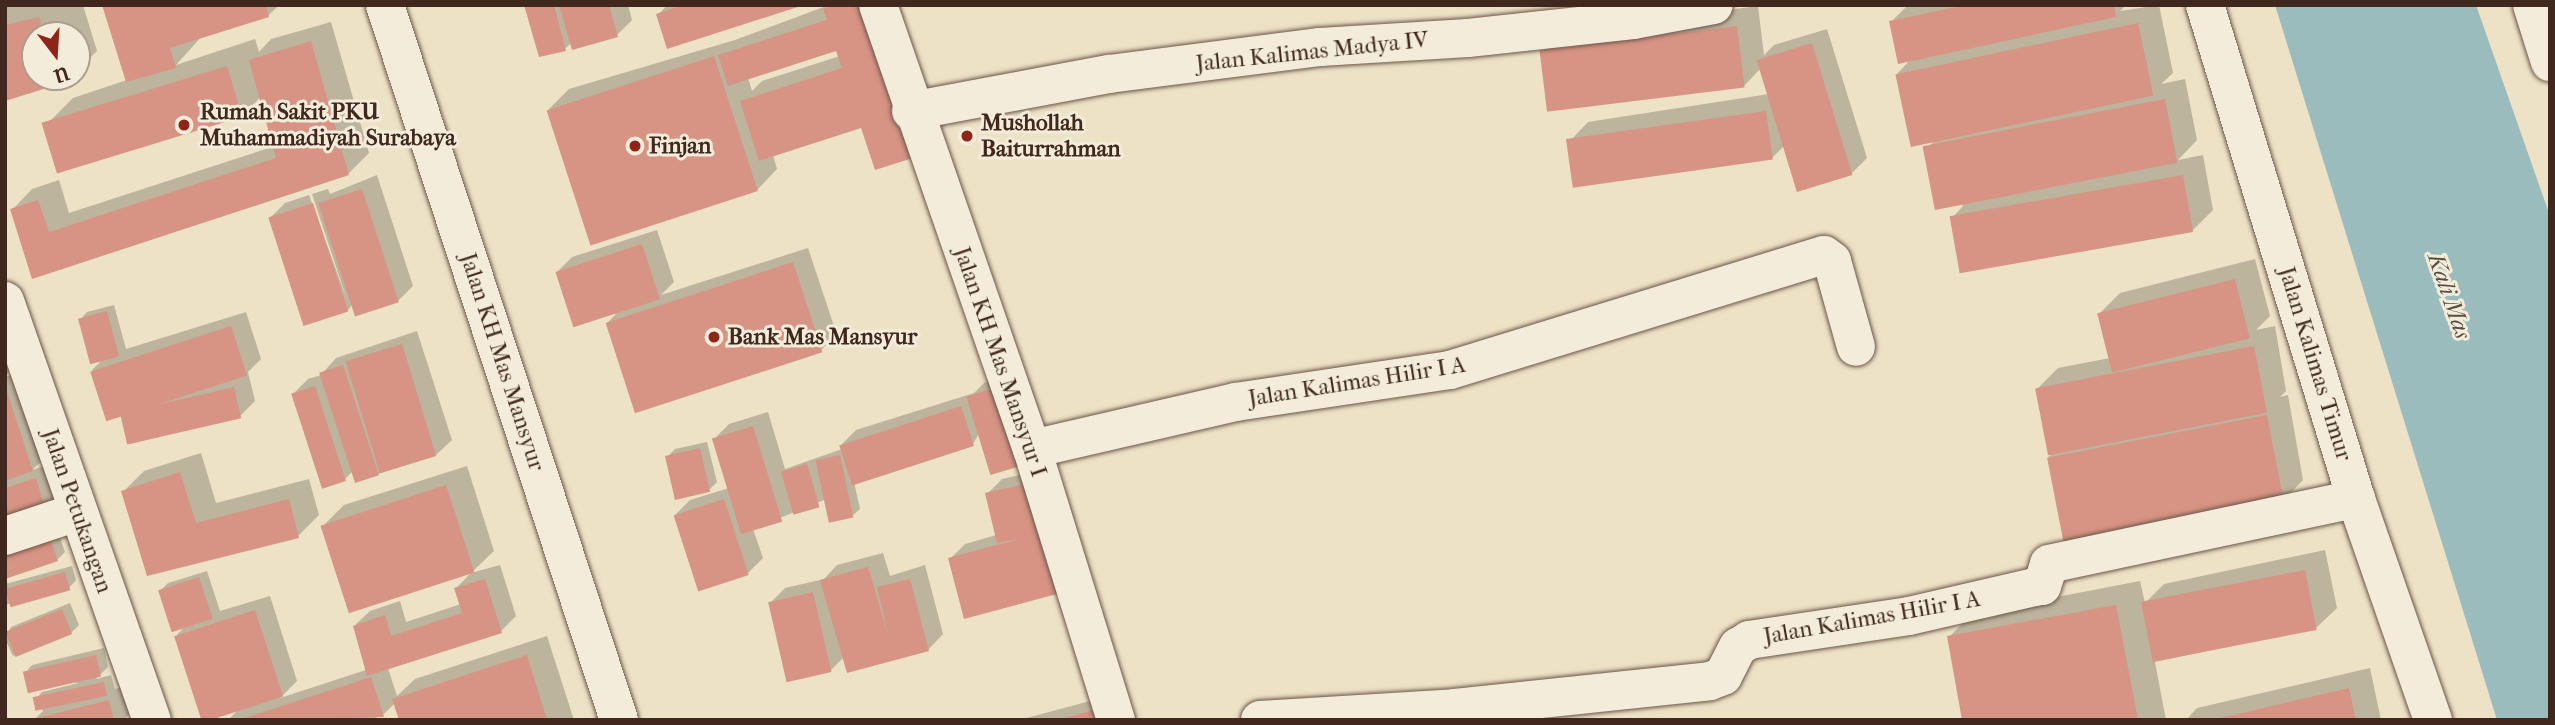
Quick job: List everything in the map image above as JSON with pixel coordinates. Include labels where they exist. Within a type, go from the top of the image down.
[{"type":"street","name":"Jalan KH Mas Mansyur","points":[[385,5],[619,720]]},
{"type":"street","name":"Jalan KH Mas Mansyur I","points":[[878,5],[911,111],[1032,449],[1116,720]]},
{"type":"street","name":"Jalan Kalimas Madya IV","points":[[911,111],[1122,72],[1320,47],[1468,38],[1606,23],[1714,5]]},
{"type":"street","name":"Jalan Kalimas Timur","points":[[2205,5],[2356,499],[2433,720]]},
{"type":"street","points":[[2532,5],[2550,62]]},
{"type":"street","name":"Jalan Kalimas Hilir I A","points":[[1032,449],[1236,402],[1450,370],[1824,255],[1832,261],[1856,347]]},
{"type":"street","name":"Jalan Petukangan","points":[[5,301],[152,720]]},
{"type":"street","name":"Jalan Kalimas Hilir I A","points":[[1260,720],[1455,708],[1710,681],[1723,676],[1738,647],[1749,639],[1909,616],[2042,586],[2049,564],[2356,499]]},
{"type":"street","points":[[5,536],[77,512]]},
{"type":"water","name":"Kali Mas","points":[[2275,5],[2476,5],[2550,216],[2550,720],[2497,720]]},
{"type":"building","points":[[102,5],[266,5],[269,17],[170,48],[176,68],[126,82]]},
{"type":"building","points":[[524,5],[554,5],[566,51],[539,57]]},
{"type":"building","points":[[559,5],[609,5],[618,37],[572,50]]},
{"type":"building","points":[[683,5],[801,6],[667,49],[656,14]]},
{"type":"building","points":[[834,5],[868,5],[916,157],[875,170],[861,128],[759,161],[740,101],[842,68],[836,51],[728,86],[718,55],[827,20],[823,9]]},
{"type":"building","points":[[1966,5],[2114,5],[2116,17],[1898,64],[1889,21]]},
{"type":"building","points":[[39,17],[40,21],[22,21]]},
{"type":"building","points":[[21,21],[21,91],[37,91],[5,101],[5,25]]},
{"type":"building","points":[[2138,23],[2153,95],[1911,147],[1895,75]]},
{"type":"building","points":[[1737,26],[1745,88],[1547,112],[1539,50]]},
{"type":"building","points":[[311,41],[349,175],[32,279],[10,209],[38,200],[49,232],[276,158],[249,60]]},
{"type":"building","points":[[1812,43],[1852,175],[1797,192],[1757,60]]},
{"type":"building","points":[[714,56],[758,191],[590,245],[547,110]]},
{"type":"building","points":[[227,66],[242,117],[57,173],[41,123]]},
{"type":"building","points":[[2165,99],[2177,163],[1935,210],[1923,146]]},
{"type":"building","points":[[1766,111],[1773,160],[1573,188],[1566,139]]},
{"type":"building","points":[[2183,175],[2193,232],[1960,273],[1950,216]]},
{"type":"building","points":[[362,189],[399,302],[355,316],[318,203]]},
{"type":"building","points":[[313,203],[348,311],[304,326],[268,218]]},
{"type":"building","points":[[642,244],[660,299],[573,327],[555,272]]},
{"type":"building","name":"Bank Mas Mansyur","points":[[793,262],[822,352],[635,413],[606,323]]},
{"type":"building","points":[[2235,279],[2250,338],[2112,373],[2097,313]]},
{"type":"building","points":[[107,311],[119,356],[90,364],[78,319]]},
{"type":"building","points":[[231,326],[247,375],[106,421],[90,372]]},
{"type":"building","points":[[402,344],[436,456],[380,473],[346,361]]},
{"type":"building","points":[[2254,346],[2267,413],[2048,455],[2035,389]]},
{"type":"building","points":[[343,365],[379,475],[355,483],[319,373]]},
{"type":"building","points":[[5,386],[33,471],[5,481]]},
{"type":"building","points":[[315,386],[346,481],[322,489],[291,394]]},
{"type":"building","points":[[234,387],[241,418],[127,444],[120,413]]},
{"type":"building","points":[[998,387],[1022,465],[990,475],[966,397]]},
{"type":"building","points":[[961,406],[974,446],[852,485],[839,446]]},
{"type":"building","points":[[2267,415],[2284,503],[2064,546],[2047,458]]},
{"type":"building","points":[[753,426],[782,522],[741,534],[712,439]]},
{"type":"building","points":[[700,448],[710,492],[675,500],[665,456]]},
{"type":"building","points":[[840,455],[853,518],[829,523],[816,460]]},
{"type":"building","points":[[807,464],[819,507],[793,515],[781,471]]},
{"type":"building","points":[[180,472],[196,523],[289,499],[299,538],[147,576],[121,491]]},
{"type":"building","points":[[36,478],[47,515],[5,528],[5,488]]},
{"type":"building","points":[[1030,483],[1057,594],[964,619],[948,558],[1024,538],[997,543],[985,493]]},
{"type":"building","points":[[446,485],[474,572],[349,613],[320,526]]},
{"type":"building","points":[[724,499],[749,575],[698,591],[674,515]]},
{"type":"building","points":[[49,536],[58,561],[5,579],[5,551]]},
{"type":"building","points":[[868,567],[889,638],[877,587],[910,579],[929,651],[847,673],[820,580]]},
{"type":"building","points":[[2305,570],[2317,630],[2153,662],[2141,602]]},
{"type":"building","points":[[65,572],[70,590],[11,607],[5,589]]},
{"type":"building","points":[[199,577],[213,619],[172,632],[158,590]]},
{"type":"building","points":[[485,579],[502,633],[367,676],[353,626],[385,615],[391,636],[462,613],[454,588]]},
{"type":"building","points":[[813,592],[831,672],[787,682],[768,602]]},
{"type":"building","points":[[2116,605],[2138,720],[1962,720],[1947,636]]},
{"type":"building","points":[[62,609],[72,634],[16,657],[5,632]]},
{"type":"building","points":[[255,610],[283,697],[211,720],[201,720],[174,636]]},
{"type":"building","points":[[96,655],[101,676],[28,693],[23,672]]},
{"type":"building","points":[[527,655],[547,720],[399,720],[392,699]]},
{"type":"building","points":[[371,677],[384,717],[242,720],[242,719]]},
{"type":"building","points":[[104,682],[107,696],[36,711],[33,697]]},
{"type":"building","points":[[2349,688],[2356,720],[2216,720],[2216,719]]},
{"type":"building","points":[[109,700],[114,720],[34,720],[34,719]]},
{"type":"building","points":[[1094,710],[1097,720],[1062,720],[1062,719]]},
{"type":"place","name":"Rumah Sakit PKU Muhammadiyah Surabaya","points":[[184,125]]},
{"type":"place","name":"Mushollah Baiturrahman","points":[[967,136]]},
{"type":"place","name":"Finjan","points":[[635,146]]},
{"type":"place","name":"Bank Mas Mansyur","points":[[714,337]]}]
